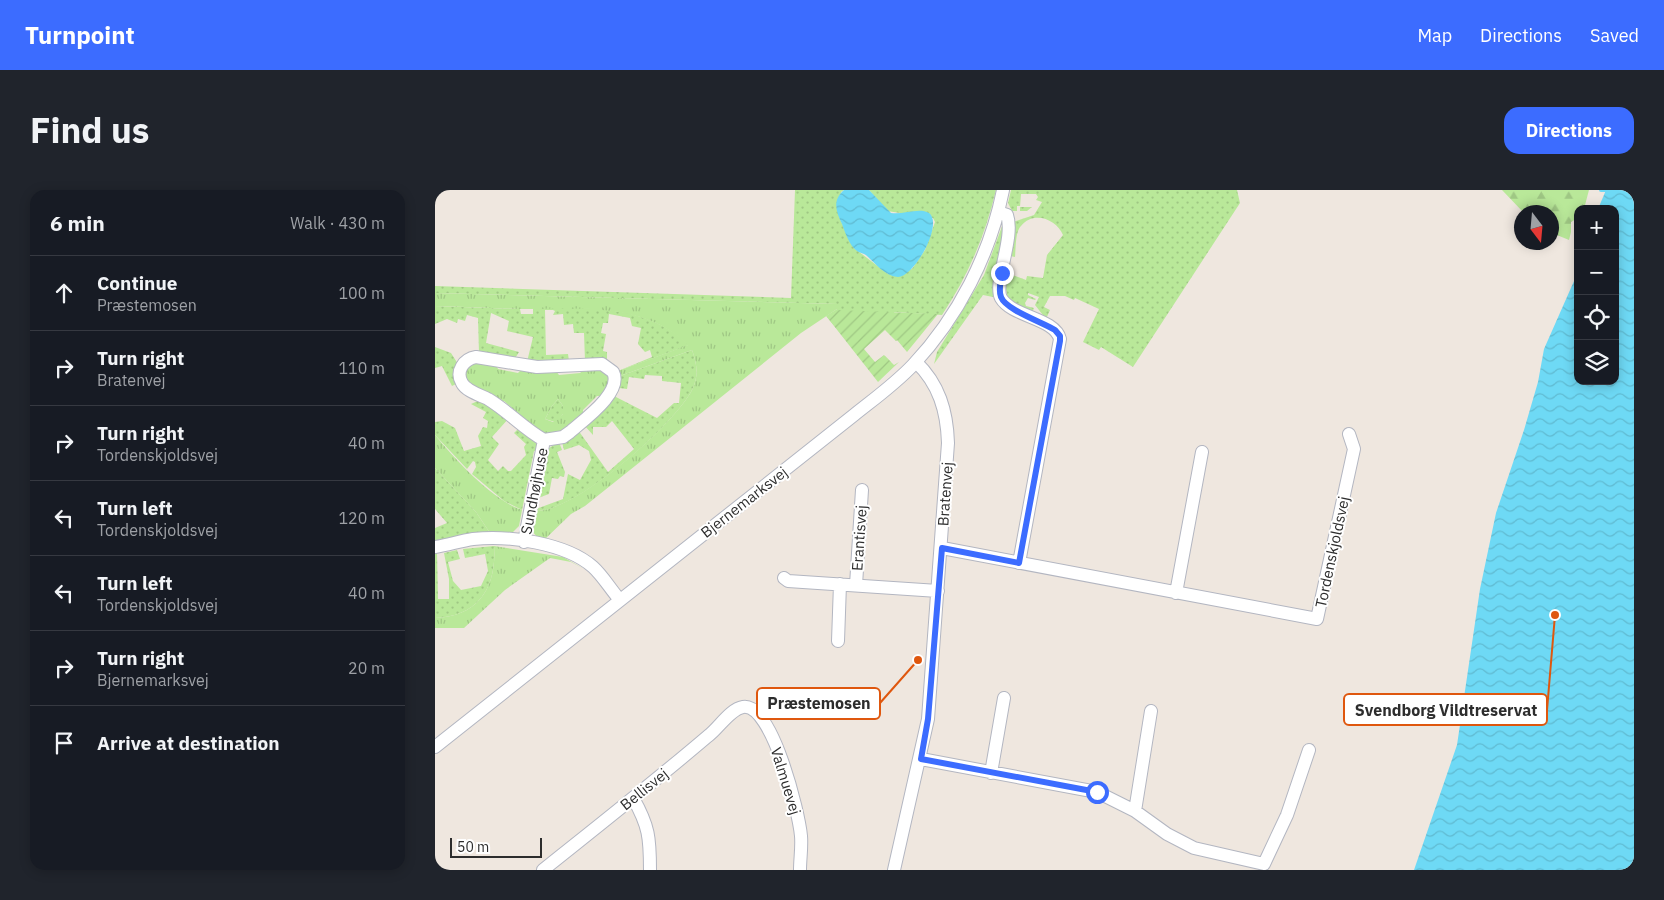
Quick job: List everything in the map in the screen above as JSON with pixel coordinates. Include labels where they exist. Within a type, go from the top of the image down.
[{"type":"street","name":"Bjernemarksvej","points":[[435,747],[877,397],[916,362],[942,329],[963,297],[985,251],[1003,190]]},
{"type":"street","points":[[998,212],[1007,215],[1009,224],[1000,295],[1007,305],[1055,330],[1060,339],[1019,563]]},
{"type":"street","name":"Sundhøjhuse","points":[[479,357],[537,367],[602,364],[611,369],[616,381],[610,394],[567,435],[544,440],[499,406],[463,385],[459,374],[464,362],[470,358],[479,357]]},
{"type":"street","name":"Bratenvej","points":[[894,870],[896,852],[921,759],[928,719],[942,548],[948,443],[947,422],[940,394],[931,379],[916,362]]},
{"type":"street","name":"Tordenskjoldsvej","points":[[942,548],[1317,619],[1354,449],[1349,434]]},
{"type":"street","name":"Sundhøjhuse","points":[[524,542],[544,440]]},
{"type":"street","points":[[1176,593],[1202,452]]},
{"type":"street","name":"Erantisvej","points":[[856,585],[862,490]]},
{"type":"street","name":"Sundhøjhuse","points":[[435,547],[485,539],[524,542],[558,548],[580,558],[595,568],[619,600]]},
{"type":"street","name":"Erantisvej","points":[[784,578],[788,581],[938,591]]},
{"type":"street","name":"Erantisvej","points":[[838,641],[840,584]]},
{"type":"street","points":[[991,773],[1005,698]]},
{"type":"street","name":"Bellisvej","points":[[543,870],[709,736],[735,711],[743,707]]},
{"type":"street","name":"Valmuevej","points":[[743,707],[751,708],[757,714],[773,740],[786,770],[796,804],[801,836],[800,870]]},
{"type":"street","points":[[1135,811],[1151,711]]},
{"type":"street","points":[[921,759],[1097,792],[1135,811],[1167,834],[1194,848],[1264,864],[1287,815],[1309,750]]},
{"type":"street","points":[[633,798],[645,818],[651,839],[650,870]]},
{"type":"green space","points":[[795,190],[844,190],[841,192],[839,217],[854,248],[888,274],[912,269],[925,250],[935,222],[933,218],[887,211],[869,190],[996,190],[987,223],[975,255],[942,315],[894,312],[898,338],[896,341],[885,323],[863,350],[875,364],[885,356],[891,362],[881,370],[852,347],[826,316],[837,309],[837,304],[435,293],[435,286],[791,298]]},
{"type":"green space","points":[[1011,190],[1237,190],[1240,203],[1133,367],[1101,347],[1099,350],[1083,342],[1099,309],[1075,298],[1074,300],[1065,296],[1050,296],[1044,307],[1050,310],[1046,319],[1035,305],[1039,297],[1028,293],[1028,295],[1036,299],[1028,298],[1025,303],[1026,306],[1034,308],[1032,313],[1008,299],[1005,285],[1007,273],[1026,280],[1027,276],[1043,278],[1047,255],[1063,235],[1051,221],[1038,218],[1026,221],[1019,229],[1015,257],[1011,256],[1013,222],[1034,215],[1042,202],[1036,200],[1038,197],[1036,194],[1021,194],[1020,207],[1017,206],[1017,211],[1012,211],[1008,203]]},
{"type":"green space","points":[[1502,190],[1589,190],[1585,205],[1574,205],[1574,220],[1571,222],[1569,240],[1559,236],[1559,205],[1516,205]]},
{"type":"green space","points":[[1020,207],[1032,207],[1027,211],[1020,211]]},
{"type":"green space","points":[[1004,221],[1000,264],[993,297],[983,295],[934,364],[937,352],[984,275]]},
{"type":"green space","points":[[435,293],[837,304],[837,309],[801,333],[585,506],[571,514],[544,540],[537,537],[533,532],[535,511],[552,508],[597,483],[645,444],[682,405],[696,380],[696,365],[692,350],[620,376],[618,371],[688,345],[670,331],[651,321],[630,314],[608,310],[563,308],[519,309],[435,306]]},
{"type":"green space","points":[[435,306],[520,309],[521,314],[533,314],[533,308],[615,311],[636,315],[655,322],[673,332],[689,345],[618,371],[652,357],[650,350],[645,352],[638,344],[641,328],[632,326],[630,318],[609,314],[608,323],[603,323],[601,333],[606,334],[603,351],[607,352],[607,361],[585,361],[584,333],[574,333],[573,324],[564,325],[563,314],[553,315],[555,311],[545,310],[546,355],[568,354],[569,361],[527,362],[533,337],[507,331],[509,321],[491,313],[486,343],[519,352],[514,360],[479,353],[478,318],[467,315],[465,321],[458,319],[457,323],[447,319],[435,324]]},
{"type":"green space","points":[[837,310],[938,314],[907,352],[885,330],[864,349],[875,362],[884,355],[894,365],[899,362],[878,382],[827,317]]},
{"type":"green space","points":[[435,347],[451,353],[458,364],[456,384],[452,386],[442,366],[435,368]]},
{"type":"green space","points":[[692,350],[697,370],[696,380],[682,405],[665,424],[645,444],[598,483],[574,498],[552,508],[535,511],[563,499],[568,474],[580,480],[591,460],[589,451],[579,445],[564,450],[562,442],[578,430],[608,472],[634,449],[612,421],[606,427],[593,427],[593,435],[584,425],[614,396],[657,418],[674,403],[679,403],[681,383],[662,381],[662,376],[645,375],[644,379],[629,377],[627,389],[619,388],[620,376]]},
{"type":"green space","points":[[472,362],[496,365],[498,369],[518,373],[522,369],[556,371],[559,375],[580,373],[583,370],[598,367],[611,377],[603,396],[597,396],[583,410],[583,415],[561,434],[542,434],[504,401],[500,401],[468,384],[464,371]],"holes":[[[558,399],[563,406],[563,414],[553,422],[545,419]]]},
{"type":"green space","points":[[558,399],[563,406],[563,414],[555,422],[545,419],[552,406]]},
{"type":"green space","points":[[480,400],[509,418],[492,437],[499,444],[488,460],[498,471],[503,466],[508,471],[511,471],[526,455],[524,447],[526,444],[514,433],[519,428],[536,443],[537,451],[534,451],[522,510],[504,501],[472,474],[476,467],[475,462],[473,461],[467,469],[435,435],[435,422],[442,421],[455,428],[464,451],[481,446],[478,436],[483,427],[487,428],[488,421],[483,418],[486,412],[471,404]]},
{"type":"green space","points":[[435,435],[453,456],[486,488],[510,505],[522,510],[519,526],[511,534],[490,533],[476,512],[435,468]]},
{"type":"green space","points":[[559,442],[562,450],[557,452],[565,472],[564,477],[552,478],[549,494],[538,498],[549,448]]},
{"type":"green space","points":[[435,468],[476,512],[490,533],[435,541],[435,528],[447,523],[435,509]]},
{"type":"green space","points":[[494,546],[492,574],[482,597],[463,612],[435,618],[435,552],[437,552],[438,599],[449,599],[449,579],[444,553],[457,550],[460,559],[448,562],[453,581],[461,590],[481,586],[488,571],[485,554],[465,558],[463,549]]},
{"type":"green space","points":[[494,546],[563,557],[584,569],[571,562],[550,558],[505,590],[464,628],[435,628],[435,618],[463,612],[482,597],[492,574]]},
{"type":"water","points":[[844,190],[869,190],[891,213],[925,211],[929,213],[933,219],[930,238],[919,260],[905,275],[898,277],[889,274],[866,255],[857,251],[852,245],[838,215],[836,206],[840,194]]},
{"type":"water","points":[[1606,190],[1634,190],[1634,870],[1414,870],[1457,745],[1480,589],[1496,513],[1524,430],[1538,382],[1544,349],[1574,281],[1574,385],[1619,385],[1619,205],[1600,205]]},
{"type":"waterway","points":[[1601,190],[1606,190]]},
{"type":"place","name":"Svendborg Vildtreservat","points":[[1555,615]]},
{"type":"place","name":"Præstemosen","points":[[918,660]]},
{"type":"route","points":[[1002,273],[999,292],[1003,301],[1010,307],[1055,330],[1060,336],[1060,341],[1019,563],[942,548],[928,719],[921,759],[1097,792]]}]
